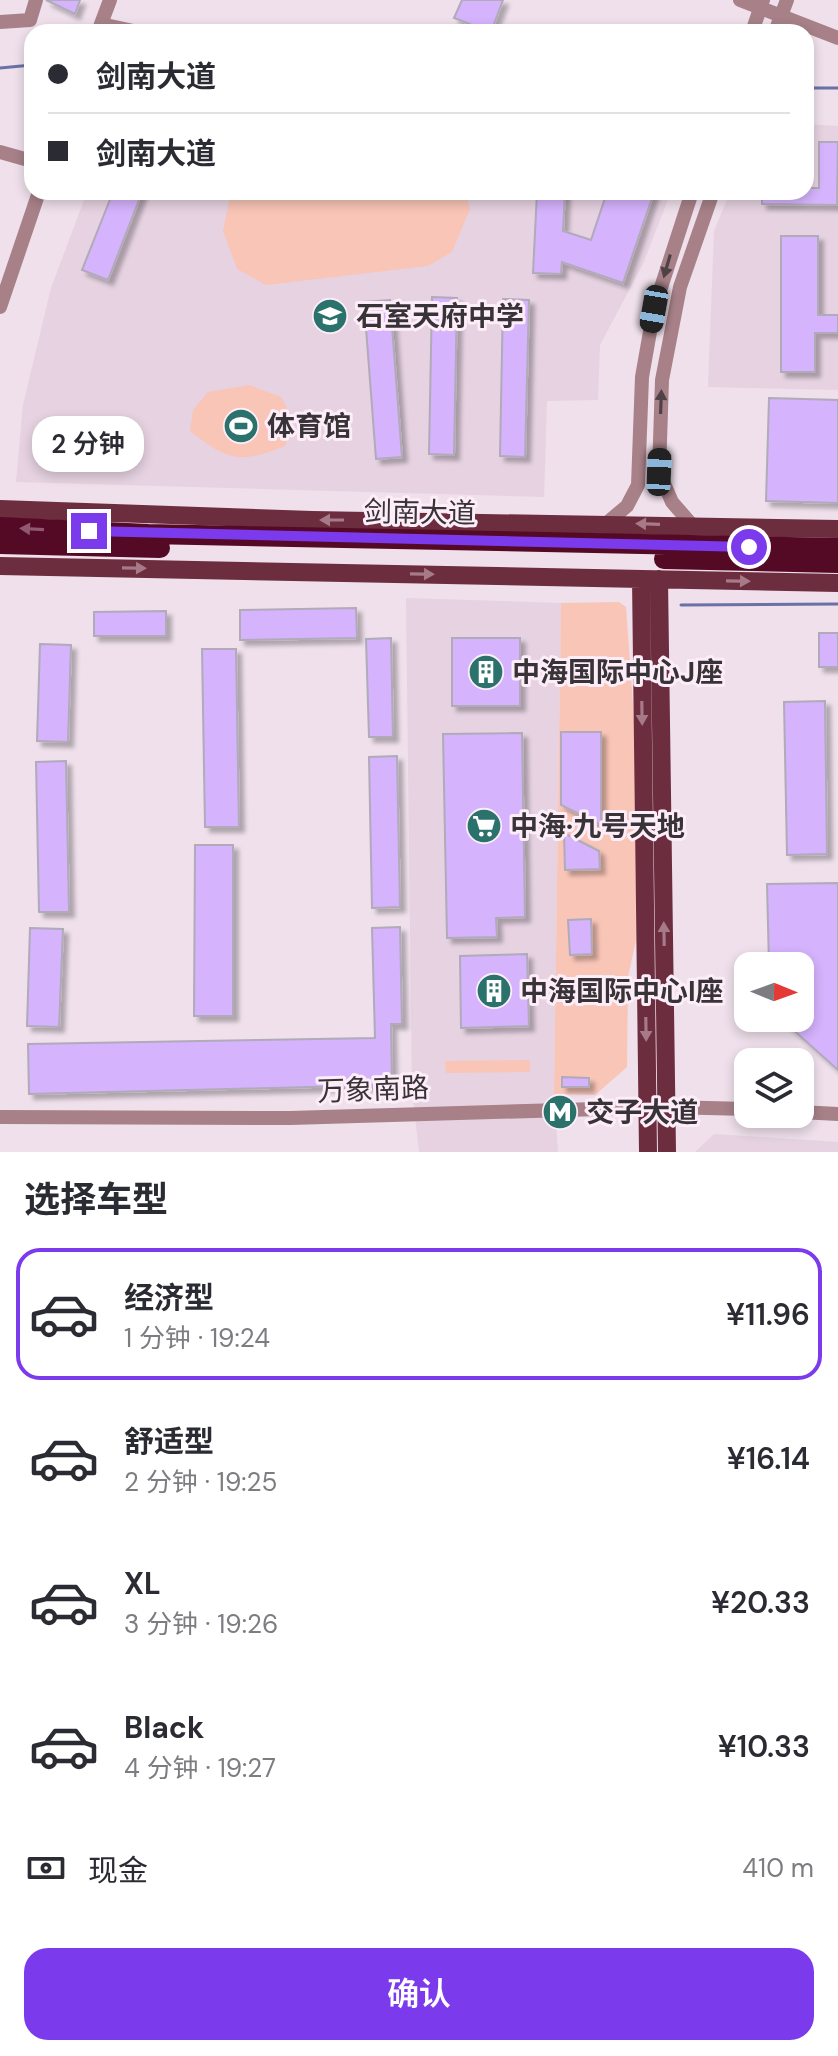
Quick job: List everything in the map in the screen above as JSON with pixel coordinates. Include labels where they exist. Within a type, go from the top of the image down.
[{"type":"highway","name":"剑南大道","points":[[0,527],[148,534],[838,548]]},
{"type":"highway","name":"剑南大道","points":[[0,544],[838,563]]},
{"type":"main road","points":[[4,505],[312,520],[608,522],[838,529]]},
{"type":"main road","points":[[110,512],[148,534]]},
{"type":"main road","points":[[798,528],[838,548]]},
{"type":"main road","points":[[0,566],[838,583]]},
{"type":"main road","points":[[650,579],[667,1152]]},
{"type":"main road","points":[[648,1152],[650,579]]},
{"type":"street","points":[[0,22],[30,20],[36,0]]},
{"type":"street","points":[[101,24],[110,0]]},
{"type":"street","points":[[740,0],[762,4],[802,24]]},
{"type":"street","points":[[778,24],[787,0]]},
{"type":"street","points":[[755,24],[762,4]]},
{"type":"street","points":[[814,29],[838,38]]},
{"type":"street","points":[[0,152],[24,159]]},
{"type":"street","points":[[0,307],[36,200]]},
{"type":"street","points":[[608,522],[627,506],[638,485],[642,377],[654,309],[689,200]]},
{"type":"street","points":[[692,525],[672,502],[659,472],[662,380],[680,287],[710,200]]},
{"type":"street","name":"万象南路","points":[[0,1117],[290,1118],[646,1107],[734,1109]]},
{"type":"street","points":[[814,1113],[838,1114]]},
{"type":"shaded area","points":[[814,124],[838,126],[838,390],[708,387],[714,231],[727,200],[814,200]]},
{"type":"shaded area","name":"石室天府中学","points":[[84,200],[668,200],[643,264],[600,345],[598,400],[547,401],[544,497],[16,482],[23,405],[51,288]]},
{"type":"shaded area","points":[[229,200],[467,200],[470,209],[452,252],[428,266],[266,285],[237,269],[223,231]]},
{"type":"shaded area","name":"体育馆","points":[[249,385],[281,397],[294,421],[285,446],[257,455],[235,456],[215,449],[190,431],[193,410],[208,392]]},
{"type":"shaded area","points":[[406,598],[561,603],[554,1094],[558,1152],[419,1152],[412,1090]]},
{"type":"shaded area","points":[[619,602],[626,607],[635,733],[636,940],[628,977],[627,1067],[595,1095],[554,1094],[561,603]]},
{"type":"shaded area","points":[[530,1060],[530,1072],[446,1073],[445,1061]]},
{"type":"shaded area","points":[[714,1134],[838,1142],[838,1152],[695,1152]]},
{"type":"building","points":[[46,0],[80,0],[75,14]]},
{"type":"building","points":[[462,0],[503,0],[494,24],[470,24],[454,18]]},
{"type":"building","points":[[819,142],[838,142],[837,205],[762,204],[762,200],[814,200],[814,188],[819,188]]},
{"type":"building","points":[[110,200],[139,200],[108,280],[82,270]]},
{"type":"building","points":[[537,200],[565,200],[563,231],[591,240],[604,200],[651,200],[623,283],[562,262],[561,274],[533,273]]},
{"type":"building","points":[[781,236],[818,236],[818,315],[838,315],[838,333],[815,333],[815,372],[781,372]]},
{"type":"building","points":[[432,297],[457,298],[454,455],[429,454]]},
{"type":"building","points":[[503,299],[529,300],[525,457],[500,456]]},
{"type":"building","points":[[390,300],[402,457],[376,459],[364,302]]},
{"type":"building","points":[[769,398],[838,400],[838,503],[766,501]]},
{"type":"building","points":[[356,608],[357,638],[240,640],[240,610]]},
{"type":"building","points":[[166,611],[166,636],[94,636],[94,612]]},
{"type":"building","points":[[819,633],[838,633],[838,667],[819,667]]},
{"type":"building","points":[[391,638],[393,737],[369,737],[366,639]]},
{"type":"building","name":"中海国际中心J座","points":[[452,638],[520,638],[520,706],[452,706]]},
{"type":"building","points":[[40,644],[71,645],[68,742],[37,741]]},
{"type":"building","points":[[202,649],[236,649],[239,827],[205,827]]},
{"type":"building","points":[[825,701],[827,854],[787,855],[784,702]]},
{"type":"building","points":[[561,732],[601,732],[601,825],[561,805]]},
{"type":"building","name":"中海·九号天地","points":[[522,733],[525,917],[496,918],[497,937],[447,938],[443,734]]},
{"type":"building","points":[[397,756],[400,907],[372,908],[369,757]]},
{"type":"building","points":[[66,761],[69,912],[39,912],[36,762]]},
{"type":"building","points":[[564,833],[599,851],[600,869],[565,870]]},
{"type":"building","points":[[195,845],[233,845],[233,1016],[194,1016]]},
{"type":"building","points":[[838,883],[838,1070],[796,1032],[814,1032],[814,952],[769,952],[767,884]]},
{"type":"building","points":[[591,919],[592,954],[570,955],[568,920]]},
{"type":"building","points":[[400,927],[402,1024],[391,1024],[392,1085],[29,1094],[28,1044],[375,1038],[372,928]]},
{"type":"building","points":[[30,928],[63,929],[59,1027],[27,1026]]},
{"type":"building","name":"中海国际中心I座","points":[[527,954],[529,1026],[461,1028],[460,956]]},
{"type":"building","points":[[562,1077],[589,1078],[589,1087],[562,1087]]},
{"type":"waterway","points":[[0,68],[24,66]]},
{"type":"waterway","points":[[814,88],[838,88]]},
{"type":"waterway","points":[[681,605],[838,604]]},
{"type":"place","name":"石室天府中学","points":[[330,316]]},
{"type":"place","name":"体育馆","points":[[241,426]]},
{"type":"place","name":"中海国际中心J座","points":[[486,672]]},
{"type":"place","name":"中海·九号天地","points":[[484,826]]},
{"type":"place","name":"中海国际中心I座","points":[[494,991]]},
{"type":"place","name":"交子大道","points":[[560,1112]]},
{"type":"route","points":[[89,531],[749,547]]}]
